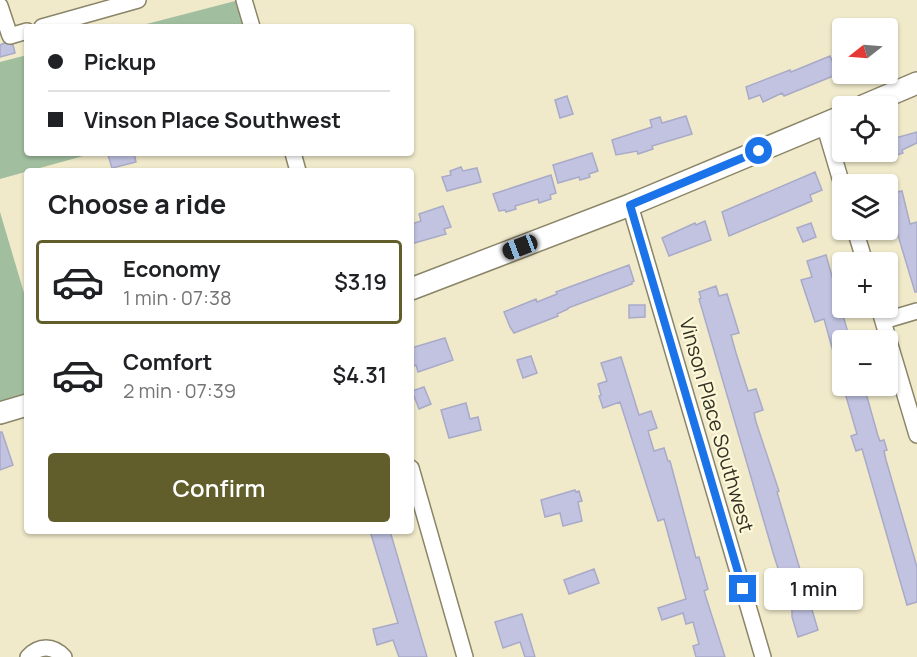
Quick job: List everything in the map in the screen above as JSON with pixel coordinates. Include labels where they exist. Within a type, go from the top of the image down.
[{"type":"street","points":[[53,24],[138,0]]},
{"type":"street","points":[[244,0],[251,24]]},
{"type":"street","points":[[0,6],[10,36],[24,32]]},
{"type":"street","points":[[886,96],[917,82]]},
{"type":"street","points":[[414,288],[630,205],[832,121]]},
{"type":"street","points":[[824,124],[839,174]]},
{"type":"street","name":"Vinson Place Southwest","points":[[630,205],[763,657]]},
{"type":"street","points":[[898,313],[917,311]]},
{"type":"street","points":[[882,318],[917,435]]},
{"type":"street","points":[[0,413],[24,406]]},
{"type":"street","points":[[414,478],[465,657]]},
{"type":"street","points":[[28,657],[33,651],[45,647],[57,651],[64,657]]},
{"type":"green space","points":[[239,0],[251,24],[147,24]]},
{"type":"green space","points":[[24,56],[24,156],[83,156],[40,168],[24,168],[24,172],[0,179],[0,62]]},
{"type":"green space","points":[[0,212],[24,293],[24,402],[0,411]]},
{"type":"building","points":[[4,43],[13,45],[15,53],[0,57],[0,45]]},
{"type":"building","points":[[830,56],[832,60],[832,76],[784,96],[782,93],[763,102],[760,95],[749,99],[746,87],[790,70],[791,72]]},
{"type":"building","points":[[567,96],[573,114],[560,118],[555,100]]},
{"type":"building","points":[[686,116],[692,134],[652,146],[653,149],[638,154],[637,151],[616,155],[612,140],[652,127],[650,120],[660,117],[662,123]]},
{"type":"building","points":[[917,132],[917,143],[902,150],[903,153],[898,155],[898,137]]},
{"type":"building","points":[[592,153],[598,171],[580,180],[579,177],[558,183],[553,165]]},
{"type":"building","points":[[108,156],[135,156],[136,162],[112,168]]},
{"type":"building","points":[[461,167],[463,171],[477,168],[481,182],[447,191],[442,177],[451,175],[450,171]]},
{"type":"building","points":[[815,172],[822,190],[810,195],[812,201],[729,236],[722,212]]},
{"type":"building","points":[[551,175],[556,193],[550,195],[551,199],[539,203],[538,199],[515,206],[516,209],[506,212],[505,210],[499,211],[493,194]]},
{"type":"building","points":[[902,191],[910,224],[917,222],[917,292],[915,292],[898,235],[898,192]]},
{"type":"building","points":[[443,206],[451,227],[444,229],[446,234],[414,243],[414,223],[421,221],[419,214]]},
{"type":"building","points":[[705,221],[711,240],[669,256],[662,238],[695,223],[696,225]]},
{"type":"building","points":[[811,223],[816,237],[803,242],[797,228]]},
{"type":"building","points":[[826,255],[832,276],[832,318],[844,318],[847,330],[832,330],[832,348],[824,319],[815,322],[801,280],[812,277],[807,261]]},
{"type":"building","points":[[629,265],[634,281],[632,284],[568,308],[557,314],[558,316],[514,333],[510,327],[504,312],[536,299],[537,302],[557,294],[556,292]]},
{"type":"building","points":[[716,286],[719,296],[727,294],[739,333],[731,335],[736,353],[748,391],[756,389],[763,410],[754,413],[756,422],[779,491],[777,492],[818,630],[798,637],[699,299],[701,298],[699,292]]},
{"type":"building","points":[[629,305],[645,305],[645,317],[629,318]]},
{"type":"building","points":[[445,338],[453,360],[418,372],[416,365],[414,366],[414,347]]},
{"type":"building","points":[[531,356],[537,373],[523,378],[517,360]]},
{"type":"building","points":[[621,357],[639,415],[651,411],[657,428],[648,431],[654,451],[664,448],[668,461],[670,461],[696,558],[699,557],[708,589],[704,591],[725,657],[696,657],[693,646],[699,644],[693,622],[686,624],[683,613],[662,620],[658,608],[686,599],[664,519],[658,521],[620,402],[603,408],[599,396],[601,395],[598,384],[607,381],[601,363]]},
{"type":"building","points":[[424,387],[431,404],[419,409],[414,390]]},
{"type":"building","points":[[846,396],[867,396],[878,436],[880,441],[884,440],[887,450],[884,451],[886,460],[917,567],[917,602],[907,605],[862,449],[856,451],[851,436],[857,434]]},
{"type":"building","points":[[466,403],[470,419],[478,417],[481,430],[449,438],[441,410]]},
{"type":"building","points":[[0,432],[2,432],[13,465],[0,470]]},
{"type":"building","points":[[575,490],[579,491],[582,501],[578,502],[582,521],[563,526],[560,513],[545,517],[541,500]]},
{"type":"building","points":[[371,534],[391,534],[427,657],[399,657],[393,640],[377,645],[373,629],[398,623]]},
{"type":"building","points":[[594,569],[599,583],[569,594],[564,580]]},
{"type":"building","points":[[522,614],[535,657],[525,657],[520,642],[503,648],[495,622]]},
{"type":"route","points":[[743,589],[630,205],[759,151]]}]
